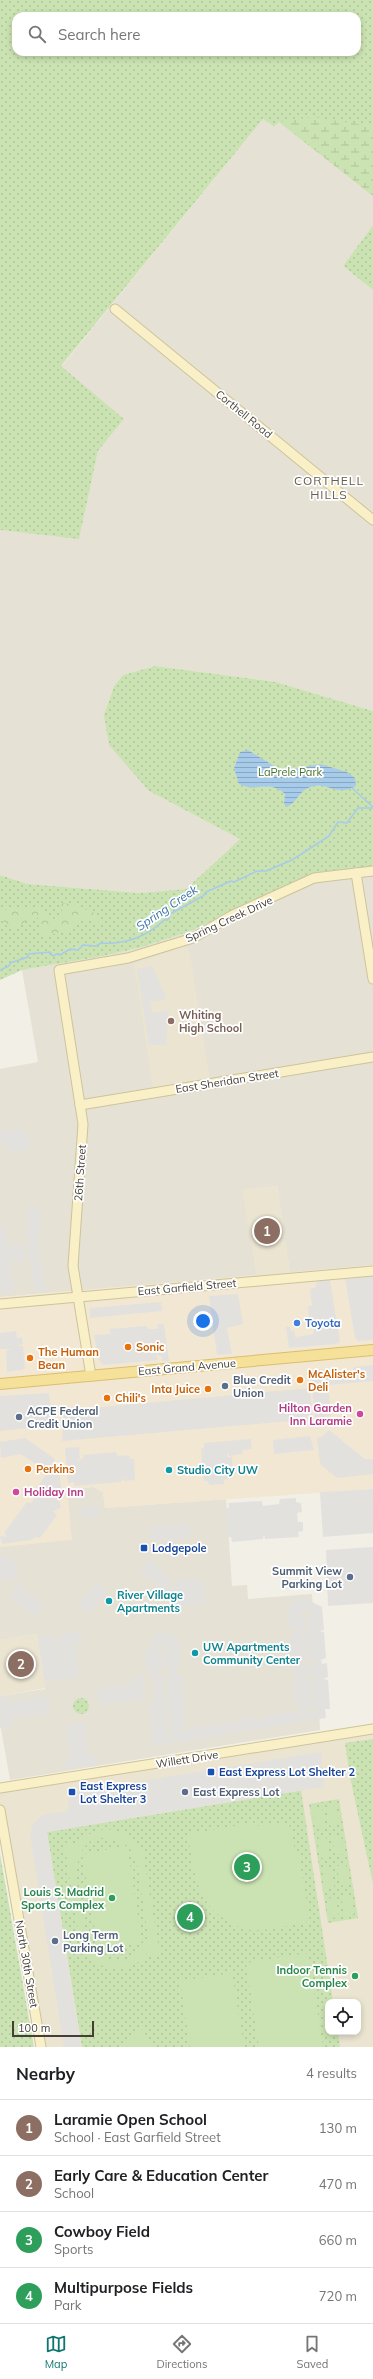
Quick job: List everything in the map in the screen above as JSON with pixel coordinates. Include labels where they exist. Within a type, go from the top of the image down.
[{"type":"main road","name":"East Grand Avenue","points":[[0,1384],[373,1350]]},
{"type":"street","name":"Corthell Road","points":[[115,309],[373,520]]},
{"type":"street","name":"Spring Creek Drive","points":[[59,970],[128,958],[193,938],[233,915],[303,882],[324,876],[373,871]]},
{"type":"street","points":[[356,873],[373,979]]},
{"type":"street","name":"26th Street","points":[[59,970],[83,1124],[74,1266],[77,1297],[91,1376]]},
{"type":"street","name":"East Sheridan Street","points":[[80,1105],[373,1057]]},
{"type":"street","name":"East Garfield Street","points":[[0,1304],[373,1271]]},
{"type":"street","name":"Willett Drive","points":[[0,1788],[373,1729]]},
{"type":"street","name":"North 30th Street","points":[[0,1810],[41,2047]]},
{"type":"shaded area","name":"CORTHELL HILLS","points":[[263,119],[274,127],[279,122],[373,196],[373,225],[343,266],[373,290],[373,711],[276,682],[155,666],[123,675],[114,686],[106,709],[149,791],[240,839],[186,889],[140,893],[28,884],[0,875],[0,530],[79,538],[98,451],[124,419],[61,367]]},
{"type":"shaded area","points":[[373,866],[373,1265],[290,1273],[277,1186],[243,1190],[257,1276],[0,1297],[0,1069],[38,1062],[22,970],[103,956],[142,947],[191,931],[304,878],[321,872]]},
{"type":"shaded area","name":"Whiting High School","points":[[185,946],[189,949],[210,1079],[153,1088],[134,964]]},
{"type":"shaded area","points":[[152,966],[167,999],[150,1002],[152,1013],[169,1010],[166,1045],[149,1045],[137,969]]},
{"type":"shaded area","points":[[19,1128],[29,1136],[30,1144],[26,1152],[22,1149],[17,1153],[11,1153],[3,1141],[0,1141],[0,1131]]},
{"type":"shaded area","points":[[277,1186],[290,1273],[257,1276],[242,1190]]},
{"type":"shaded area","points":[[29,1205],[41,1208],[38,1251],[46,1291],[35,1292],[26,1234]]},
{"type":"shaded area","points":[[0,1226],[4,1226],[8,1246],[23,1244],[26,1260],[9,1262],[15,1291],[0,1293]]},
{"type":"shaded area","points":[[373,1265],[373,1489],[105,1508],[103,1492],[93,1487],[67,1489],[72,1540],[0,1547],[0,1297]]},
{"type":"shaded area","points":[[373,1276],[373,1340],[358,1341],[355,1337],[345,1279]]},
{"type":"shaded area","points":[[330,1280],[340,1342],[336,1344],[289,1348],[286,1327],[290,1327],[291,1331],[294,1330],[295,1337],[314,1334],[313,1318],[309,1318],[308,1306],[312,1306],[310,1289],[315,1288],[317,1281]]},
{"type":"shaded area","points":[[238,1294],[243,1324],[227,1328],[232,1354],[217,1355],[209,1296]]},
{"type":"shaded area","points":[[161,1302],[162,1311],[90,1318],[90,1308]]},
{"type":"shaded area","points":[[158,1324],[164,1324],[169,1361],[162,1361],[162,1357],[156,1355],[158,1360],[103,1365],[98,1358],[94,1335],[111,1334],[109,1329],[146,1326],[149,1329],[157,1329]]},
{"type":"shaded area","points":[[16,1331],[17,1338],[22,1337],[23,1344],[18,1346],[23,1346],[25,1369],[7,1372],[6,1351],[11,1349],[0,1349],[0,1333]]},
{"type":"shaded area","points":[[373,1365],[373,1381],[328,1385],[331,1416],[315,1418],[311,1377],[316,1377],[316,1370],[336,1368],[339,1373],[353,1371],[354,1367]]},
{"type":"shaded area","points":[[310,1388],[313,1419],[62,1441],[64,1408],[79,1407],[79,1409]]},
{"type":"shaded area","points":[[49,1393],[52,1421],[28,1424],[28,1428],[0,1431],[0,1396]]},
{"type":"shaded area","points":[[329,1430],[365,1459],[373,1459],[373,1474],[337,1478],[320,1464],[317,1438],[322,1437]]},
{"type":"shaded area","points":[[310,1436],[314,1450],[274,1454],[273,1440]]},
{"type":"shaded area","points":[[25,1438],[55,1459],[54,1463],[59,1471],[63,1499],[59,1499],[61,1508],[53,1511],[57,1515],[40,1538],[36,1537],[31,1540],[2,1544],[0,1536],[7,1537],[4,1533],[27,1502],[31,1503],[37,1495],[34,1492],[47,1473],[50,1475],[52,1473],[51,1469],[47,1472],[21,1454],[1,1458],[0,1442]]},
{"type":"shaded area","points":[[251,1439],[252,1449],[243,1450],[242,1454],[229,1456],[227,1452],[227,1457],[232,1457],[233,1471],[228,1472],[229,1479],[224,1480],[224,1484],[209,1485],[208,1481],[204,1481],[201,1449],[204,1448],[204,1443]]},
{"type":"shaded area","points":[[79,1447],[80,1458],[77,1460],[83,1459],[83,1455],[116,1452],[117,1456],[129,1455],[130,1459],[134,1459],[135,1480],[124,1481],[123,1478],[121,1482],[74,1486],[74,1482],[68,1483],[65,1448]]},
{"type":"shaded area","points":[[93,1487],[103,1492],[105,1508],[226,1499],[232,1586],[247,1585],[248,1599],[312,1594],[320,1730],[10,1780],[0,1723],[0,1696],[45,1689],[37,1634],[0,1640],[0,1547],[67,1489]]},
{"type":"shaded area","points":[[373,1489],[373,1533],[323,1537],[320,1492]]},
{"type":"shaded area","points":[[296,1498],[296,1502],[301,1503],[302,1512],[297,1513],[298,1522],[303,1522],[303,1531],[298,1532],[299,1537],[265,1539],[264,1534],[263,1539],[232,1542],[231,1537],[228,1537],[225,1508],[229,1508],[228,1503],[262,1501],[263,1506],[279,1504],[280,1499]]},
{"type":"shaded area","points":[[94,1504],[102,1510],[94,1519],[91,1517],[88,1520],[78,1512],[85,1506],[91,1507]]},
{"type":"shaded area","points":[[189,1524],[190,1538],[151,1541],[150,1526]]},
{"type":"shaded area","name":"Summit View Parking Lot","points":[[373,1547],[373,1603],[328,1606],[326,1550]]},
{"type":"shaded area","points":[[0,1557],[10,1557],[11,1561],[16,1561],[18,1579],[0,1580]]},
{"type":"shaded area","points":[[149,1559],[171,1580],[169,1583],[171,1586],[176,1585],[176,1580],[199,1579],[200,1583],[204,1583],[206,1604],[187,1605],[184,1609],[166,1594],[168,1591],[165,1588],[162,1590],[139,1571]]},
{"type":"shaded area","points":[[97,1583],[108,1592],[88,1615],[77,1605]]},
{"type":"shaded area","points":[[19,1584],[45,1606],[35,1617],[9,1595]]},
{"type":"shaded area","points":[[311,1598],[312,1602],[322,1607],[324,1630],[319,1631],[324,1632],[326,1658],[321,1660],[322,1664],[327,1663],[328,1677],[323,1679],[328,1680],[330,1709],[325,1709],[326,1718],[158,1745],[152,1743],[150,1703],[155,1701],[152,1673],[147,1673],[145,1650],[151,1649],[150,1639],[154,1639],[153,1634],[174,1633],[174,1639],[179,1639],[181,1667],[176,1667],[176,1674],[182,1674],[185,1722],[183,1722],[183,1728],[181,1729],[185,1734],[186,1729],[219,1723],[221,1728],[224,1727],[223,1723],[257,1717],[257,1722],[261,1722],[262,1717],[294,1711],[297,1716],[300,1713],[301,1707],[296,1707],[293,1666],[298,1665],[298,1661],[292,1661],[290,1634],[296,1632],[295,1628],[289,1628],[288,1605],[294,1605],[293,1599]],"holes":[[[304,1610],[308,1610],[312,1615],[307,1616],[308,1631],[314,1632],[308,1633],[310,1660],[315,1660],[315,1664],[311,1664],[312,1678],[317,1678],[317,1681],[312,1681],[314,1710],[319,1710],[317,1713],[311,1713],[307,1709],[312,1708],[310,1681],[305,1681],[305,1678],[310,1678],[308,1664],[303,1663],[303,1660],[308,1660],[306,1633],[301,1633],[306,1631],[305,1616],[300,1615]],[[158,1646],[166,1646],[169,1649],[164,1650],[166,1670],[170,1670],[171,1672],[171,1675],[166,1676],[168,1695],[173,1697],[167,1698],[169,1712],[174,1712],[169,1714],[171,1734],[175,1734],[174,1736],[167,1737],[163,1734],[168,1732],[166,1714],[161,1713],[166,1712],[165,1698],[160,1698],[165,1696],[164,1676],[159,1676],[158,1671],[164,1670],[162,1650],[157,1651]]]},
{"type":"shaded area","points":[[80,1630],[82,1643],[72,1645],[75,1646],[79,1677],[45,1682],[38,1637],[54,1635],[62,1671],[57,1635]]},
{"type":"shaded area","points":[[37,1634],[45,1688],[0,1696],[0,1640]]},
{"type":"shaded area","points":[[143,1674],[144,1700],[99,1705],[96,1689],[130,1683],[132,1686],[135,1675]]},
{"type":"shaded area","points":[[8,1696],[13,1705],[14,1702],[49,1696],[50,1713],[17,1718],[15,1715],[12,1726],[0,1728],[0,1697]]},
{"type":"shaded area","points":[[84,1722],[88,1752],[85,1754],[96,1756],[98,1765],[85,1767],[82,1765],[67,1770],[65,1761],[75,1756],[70,1755],[66,1725]]},
{"type":"shaded area","points":[[373,1729],[373,2047],[41,2047],[0,1810],[0,1788]]},
{"type":"shaded area","name":"East Express Lot","points":[[321,1752],[324,1787],[47,1832],[81,2047],[64,2047],[30,1835],[33,1824],[43,1815],[68,1811],[69,1793]]},
{"type":"green space","points":[[0,0],[373,0],[373,196],[279,122],[274,127],[263,119],[61,366],[124,419],[98,451],[79,539],[0,530]]},
{"type":"green space","points":[[311,117],[373,126],[373,196],[279,122]]},
{"type":"green space","points":[[373,225],[373,290],[343,266]]},
{"type":"green space","name":"LaPrele Park","points":[[155,666],[276,682],[373,711],[373,866],[321,872],[304,878],[191,931],[142,947],[103,956],[22,970],[0,980],[0,875],[28,884],[140,893],[186,889],[240,839],[149,791],[109,745],[104,715],[114,686],[123,675]]},
{"type":"green space","points":[[59,903],[71,904],[97,914],[100,917],[100,921],[97,924],[82,917],[78,919],[71,930],[39,937],[42,923],[37,917],[13,928],[0,919],[0,910],[33,907],[43,909],[50,919],[59,918],[65,914],[59,906]]},
{"type":"green space","points":[[81,1698],[87,1700],[89,1706],[87,1712],[81,1714],[75,1712],[73,1706],[75,1700]]},
{"type":"green space","points":[[373,1739],[373,1884],[350,1777],[345,1743]]},
{"type":"green space","points":[[301,1790],[333,1999],[325,1999],[325,2035],[338,2035],[340,2047],[82,2047],[47,1832]]},
{"type":"green space","points":[[339,1799],[358,1918],[328,1923],[309,1804]]},
{"type":"green space","points":[[336,1805],[340,1824],[330,1826],[327,1806]]},
{"type":"green space","points":[[322,1807],[325,1827],[315,1828],[312,1809]]},
{"type":"green space","points":[[257,1822],[258,1826],[283,1822],[291,1827],[295,1853],[298,1852],[310,1922],[266,1930],[245,1929],[232,1924],[215,1912],[201,1893],[194,1871],[188,1834]]},
{"type":"green space","points":[[104,1829],[117,1831],[132,1839],[140,1848],[143,1854],[160,1955],[152,1956],[150,1950],[134,1965],[124,1968],[114,1968],[95,1962],[87,1955],[81,1945],[64,1843],[71,1842],[72,1850],[84,1836]],"holes":[[[99,1837],[112,1841],[113,1837],[116,1838],[116,1842],[128,1845],[137,1862],[148,1935],[143,1946],[136,1954],[128,1959],[118,1961],[108,1960],[99,1955],[92,1948],[87,1937],[77,1881],[77,1867],[80,1854],[87,1844]]]},
{"type":"green space","points":[[341,1835],[344,1854],[335,1856],[332,1836]]},
{"type":"green space","points":[[326,1837],[330,1857],[320,1858],[317,1839]]},
{"type":"green space","name":"Louis S. Madrid Sports Complex","points":[[127,1846],[142,1942],[98,1949],[82,1854]]},
{"type":"green space","points":[[0,1854],[34,2047],[0,2047]]},
{"type":"green space","points":[[346,1865],[349,1884],[340,1886],[337,1866]]},
{"type":"green space","points":[[331,1867],[334,1887],[325,1888],[322,1869]]},
{"type":"green space","points":[[351,1895],[354,1914],[345,1916],[341,1896]]},
{"type":"green space","points":[[336,1897],[339,1917],[330,1918],[327,1899]]},
{"type":"green space","points":[[308,1953],[323,2047],[259,2047],[246,1963]]},
{"type":"green space","points":[[232,1973],[244,2047],[190,2047],[180,1981]]},
{"type":"green space","points":[[140,2026],[154,2047],[123,2047]]},
{"type":"water","points":[[248,750],[279,769],[289,770],[320,764],[347,772],[355,778],[356,786],[349,789],[336,790],[314,786],[305,790],[293,803],[287,807],[284,804],[285,794],[273,787],[251,787],[239,784],[234,768],[240,752]]},
{"type":"waterway","points":[[352,788],[373,807]]},
{"type":"waterway","name":"Spring Creek","points":[[0,970],[9,966],[10,963],[28,957],[28,954],[50,952],[53,956],[57,954],[60,955],[70,949],[78,950],[83,945],[96,946],[101,943],[127,941],[143,935],[151,931],[164,920],[168,920],[170,914],[203,896],[206,892],[231,881],[234,882],[257,871],[266,871],[292,860],[329,836],[338,822],[347,823],[358,808],[373,808]]},
{"type":"place","name":"Whiting High School","points":[[171,1021]]},
{"type":"place","name":"Laramie Open School","points":[[267,1231]]},
{"type":"place","name":"Toyota","points":[[297,1323]]},
{"type":"place","name":"Sonic","points":[[128,1347]]},
{"type":"place","name":"The Human Bean","points":[[30,1358]]},
{"type":"place","name":"McAlister's Deli","points":[[300,1380]]},
{"type":"place","name":"Blue Credit Union","points":[[225,1386]]},
{"type":"place","name":"Inta Juice","points":[[208,1389]]},
{"type":"place","name":"Chili's","points":[[107,1398]]},
{"type":"place","name":"Hilton Garden Inn Laramie","points":[[360,1414]]},
{"type":"place","name":"ACPE Federal Credit Union","points":[[19,1417]]},
{"type":"place","name":"Perkins","points":[[28,1469]]},
{"type":"place","name":"Studio City UW","points":[[169,1470]]},
{"type":"place","name":"Holiday Inn","points":[[16,1492]]},
{"type":"place","name":"Lodgepole","points":[[144,1548]]},
{"type":"place","name":"Summit View Parking Lot","points":[[350,1577]]},
{"type":"place","name":"River Village Apartments","points":[[109,1601]]},
{"type":"place","name":"UW Apartments Community Center","points":[[195,1653]]},
{"type":"place","name":"Early Care & Education Center","points":[[21,1664]]},
{"type":"place","name":"East Express Lot Shelter 2","points":[[211,1772]]},
{"type":"place","name":"East Express Lot Shelter 3","points":[[72,1792]]},
{"type":"place","name":"East Express Lot","points":[[185,1792]]},
{"type":"place","name":"Cowboy Field","points":[[247,1867]]},
{"type":"place","name":"Louis S. Madrid Sports Complex","points":[[112,1898]]},
{"type":"place","name":"Multipurpose Fields","points":[[190,1917]]},
{"type":"place","name":"Long Term Parking Lot","points":[[55,1941]]},
{"type":"place","name":"Indoor Tennis Complex","points":[[355,1976]]},
{"type":"district","name":"CORTHELL HILLS","points":[[329,488]]}]
